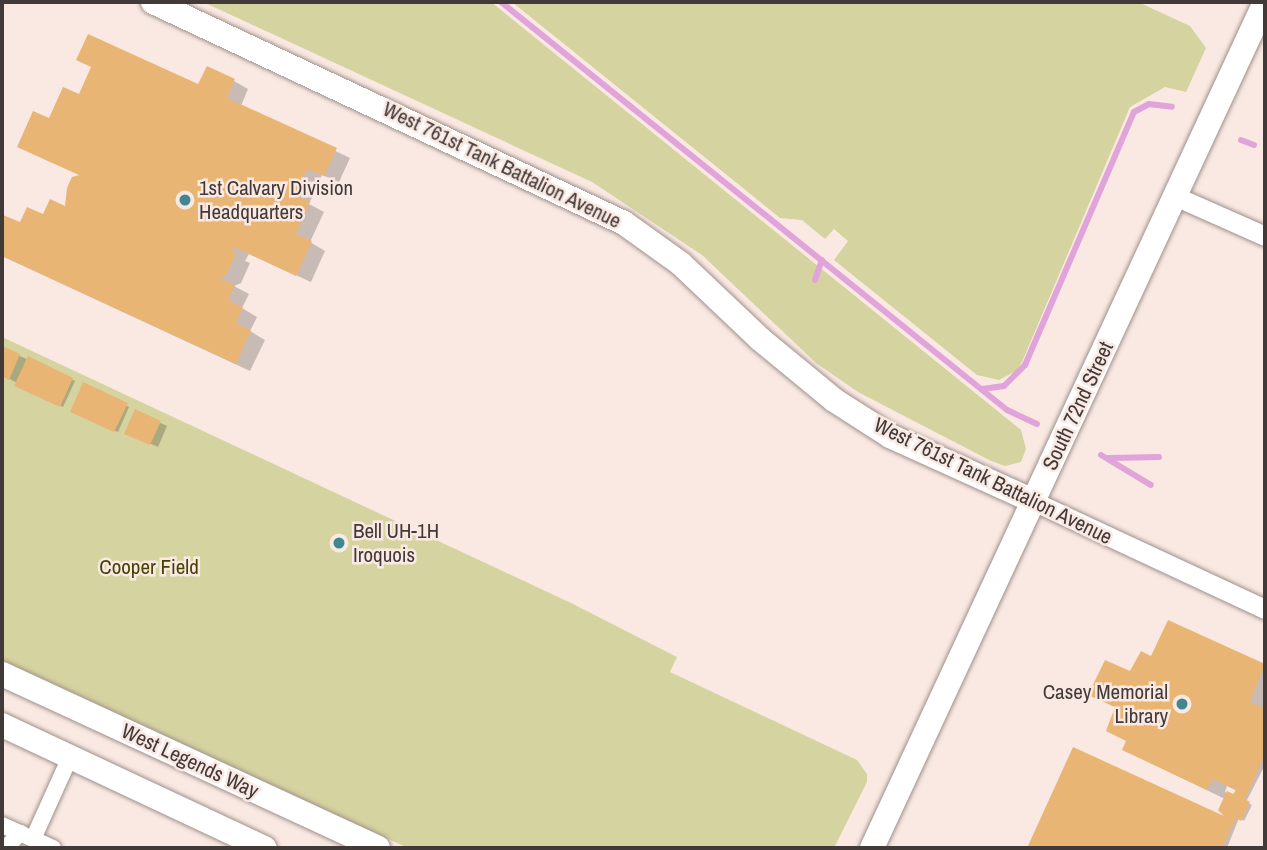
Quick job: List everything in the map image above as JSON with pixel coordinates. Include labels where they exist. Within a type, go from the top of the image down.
[{"type":"street","name":"West 761st Tank Battalion Avenue","points":[[153,2],[624,223],[681,264],[760,340],[834,400],[890,436],[1265,609]]},
{"type":"street","name":"South 72nd Street","points":[[872,848],[1177,197],[1265,2]]},
{"type":"street","points":[[1177,197],[1265,236]]},
{"type":"street","name":"West Legends Way","points":[[2,674],[377,848]]},
{"type":"street","points":[[2,725],[265,848]]},
{"type":"street","points":[[6,848],[27,836],[70,757]]},
{"type":"street","points":[[2,825],[51,848]]},
{"type":"green space","points":[[203,2],[491,2],[1021,430],[1026,449],[1021,462],[1005,466],[991,461],[858,392],[816,363],[702,255],[592,182]]},
{"type":"green space","points":[[512,2],[1138,2],[1190,26],[1206,48],[1186,92],[1165,87],[1130,107],[1022,362],[1016,371],[999,380],[977,375],[834,260],[848,241],[834,229],[825,239],[802,220],[780,218]]},
{"type":"green space","name":"Cooper Field","points":[[2,337],[573,604],[677,657],[670,672],[857,760],[867,774],[867,782],[834,848],[408,848],[2,660]]},
{"type":"building","name":"1st Calvary Division Headquarters","points":[[88,34],[198,84],[207,66],[235,79],[227,98],[337,148],[324,176],[307,169],[295,195],[310,202],[296,234],[312,241],[296,276],[234,247],[232,252],[236,254],[226,275],[220,278],[235,285],[228,300],[243,307],[236,323],[251,330],[236,364],[2,256],[3,215],[20,222],[27,207],[43,214],[50,199],[65,206],[67,188],[72,177],[79,175],[17,147],[33,111],[49,118],[63,87],[79,94],[91,67],[76,60]]},
{"type":"building","points":[[2,346],[20,354],[9,380],[2,376]]},
{"type":"building","points":[[28,356],[73,378],[60,407],[14,386]]},
{"type":"building","points":[[83,382],[128,403],[114,432],[70,412]]},
{"type":"building","points":[[135,409],[161,421],[150,445],[124,434]]},
{"type":"building","points":[[1168,620],[1265,664],[1250,702],[1265,709],[1265,754],[1245,799],[1250,802],[1241,821],[1236,818],[1222,848],[1027,848],[1073,747],[1224,816],[1218,810],[1227,791],[1233,794],[1236,790],[1213,779],[1207,790],[1122,750],[1126,741],[1106,731],[1115,707],[1088,695],[1105,660],[1130,671],[1141,651],[1151,656]]},
{"type":"waterway","points":[[501,2],[1007,410],[1037,424]]},
{"type":"waterway","points":[[982,389],[1004,386],[1025,365],[1134,112],[1149,104],[1172,107]]},
{"type":"waterway","points":[[1241,140],[1254,145]]},
{"type":"waterway","points":[[815,280],[822,260]]},
{"type":"waterway","points":[[1101,455],[1151,485]]},
{"type":"waterway","points":[[1109,458],[1159,457]]},
{"type":"place","name":"1st Calvary Division Headquarters","points":[[185,200]]},
{"type":"place","name":"Bell UH-1H Iroquois","points":[[339,543]]},
{"type":"place","name":"Casey Memorial Library","points":[[1182,704]]}]
